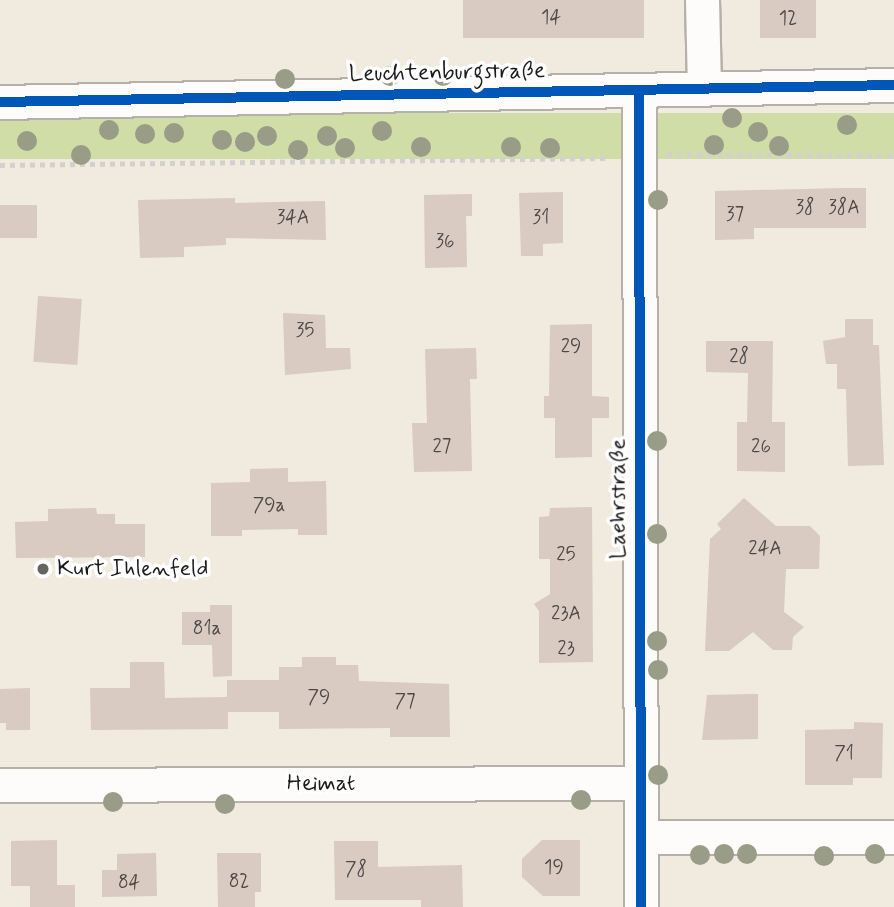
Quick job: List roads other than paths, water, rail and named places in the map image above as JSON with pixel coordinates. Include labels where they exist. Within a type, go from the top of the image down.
[{"type":"street","points":[[702,0],[704,89]]},
{"type":"street","name":"Leuchtenburgstraße","points":[[0,102],[894,85]]},
{"type":"street","name":"Laehrstraße","points":[[639,90],[641,907]]},
{"type":"street","name":"Heimat","points":[[0,785],[641,783]]},
{"type":"street","points":[[641,837],[894,837]]},
{"type":"place","name":"Kurt Ihlenfeld","points":[[43,569]]}]
